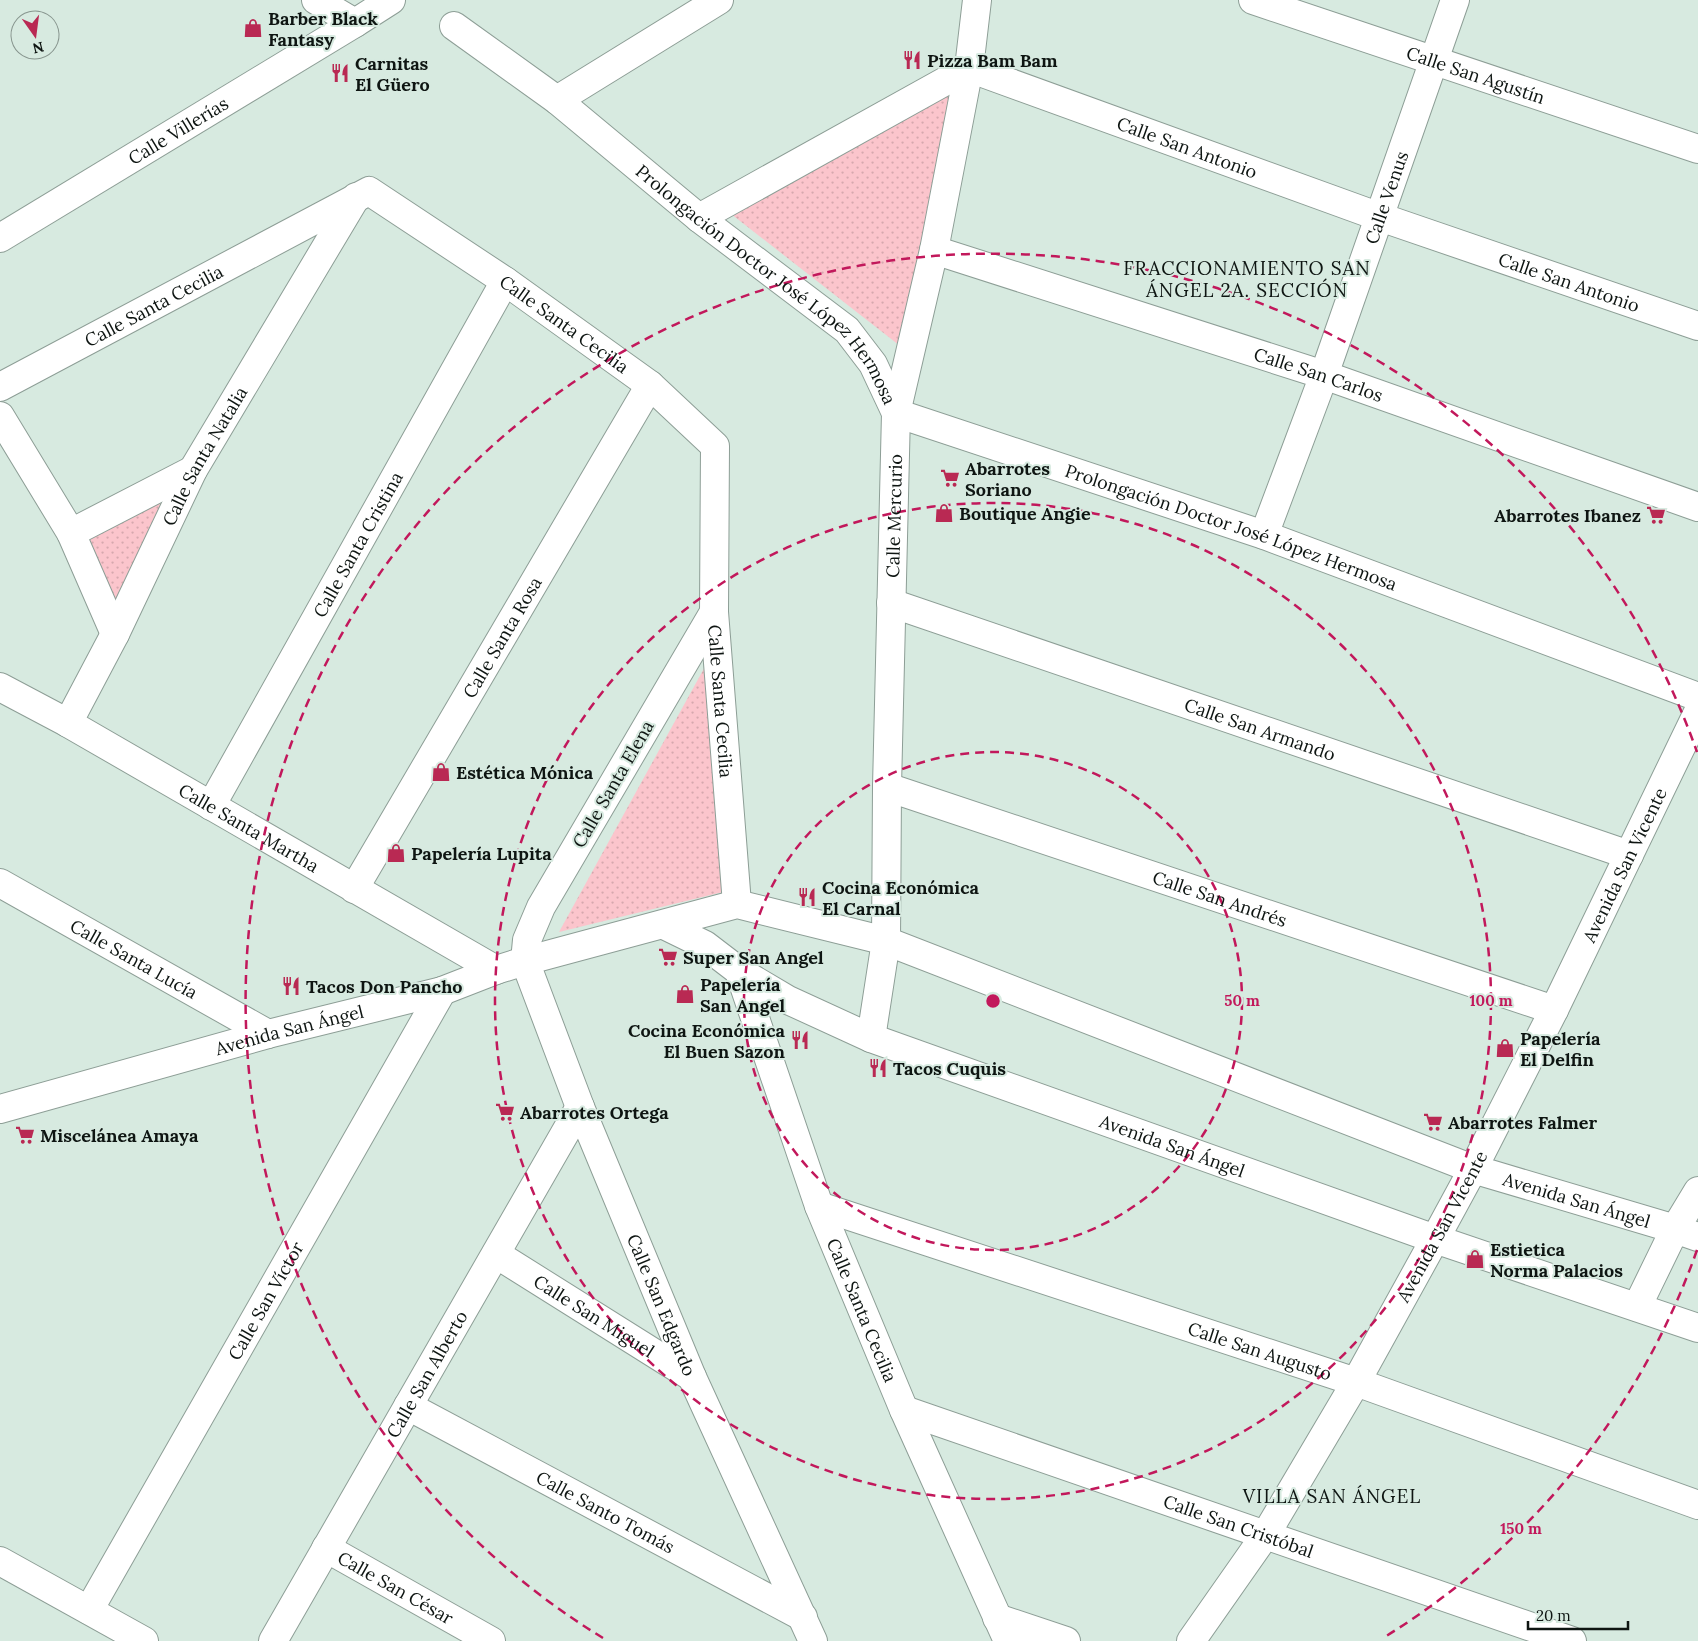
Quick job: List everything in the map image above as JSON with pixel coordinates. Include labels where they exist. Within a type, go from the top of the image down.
[{"type":"street","points":[[316,0],[355,23]]},
{"type":"street","name":"Calle Villerías","points":[[0,238],[391,0]]},
{"type":"street","points":[[557,100],[719,0]]},
{"type":"street","name":"Calle Mercurio","points":[[871,1038],[886,941],[887,787],[896,413],[934,250],[969,68],[977,0]]},
{"type":"street","name":"Calle San Agustín","points":[[1252,0],[1698,150]]},
{"type":"street","name":"Calle Venus","points":[[1264,535],[1324,375],[1455,0]]},
{"type":"street","name":"Prolongación Doctor José López Hermosa","points":[[454,26],[557,100],[698,218],[847,330],[873,364],[896,413],[1264,535],[1698,698]]},
{"type":"street","points":[[698,218],[969,68]]},
{"type":"street","name":"Calle San Antonio","points":[[969,68],[1380,217],[1698,326]]},
{"type":"street","name":"Calle Santa Cecilia","points":[[0,387],[369,191],[505,281],[650,385],[715,446],[714,612],[737,904]]},
{"type":"street","name":"Calle Santa Natalia","points":[[68,723],[115,634],[193,470],[356,197]]},
{"type":"street","name":"Calle San Carlos","points":[[934,250],[1324,375],[1698,507]]},
{"type":"street","name":"Calle Santa Cristina","points":[[211,806],[505,281]]},
{"type":"street","name":"Calle Santa Rosa","points":[[354,889],[650,385]]},
{"type":"street","points":[[0,416],[71,533],[115,634]]},
{"type":"street","points":[[71,533],[193,470]]},
{"type":"street","name":"Calle San Armando","points":[[891,603],[1629,855]]},
{"type":"street","name":"Calle Santa Elena","points":[[526,961],[527,940],[541,907],[714,612]]},
{"type":"street","name":"Calle Santa Martha","points":[[0,687],[68,723],[496,970]]},
{"type":"street","name":"Avenida San Vicente","points":[[1191,1641],[1266,1534],[1356,1382],[1435,1239],[1554,1010],[1698,712]]},
{"type":"street","name":"Calle San Andrés","points":[[887,787],[1554,1010]]},
{"type":"street","name":"Calle Santa Lucía","points":[[0,884],[268,1034]]},
{"type":"street","name":"Avenida San Ángel","points":[[0,1109],[268,1034],[442,991],[496,970],[526,961],[737,904],[886,941],[1473,1169],[1686,1233]]},
{"type":"street","name":"Avenida San Ángel","points":[[664,925],[705,945],[739,971],[788,1000],[871,1038],[1435,1239],[1698,1328]]},
{"type":"street","name":"Calle San Edgardo","points":[[526,961],[580,1107],[692,1376],[808,1629]]},
{"type":"street","name":"Calle Santa Cecilia","points":[[739,971],[819,1206],[904,1410],[1002,1630]]},
{"type":"street","name":"Calle San Víctor","points":[[89,1610],[442,991]]},
{"type":"street","name":"Calle San Alberto","points":[[273,1641],[580,1107]]},
{"type":"street","points":[[1637,1307],[1686,1233],[1698,1191]]},
{"type":"street","name":"Calle San Augusto","points":[[819,1206],[1356,1382],[1698,1505]]},
{"type":"street","name":"Calle San Miguel","points":[[496,1254],[692,1376]]},
{"type":"street","name":"Calle Santo Tomás","points":[[408,1406],[808,1629]]},
{"type":"street","name":"Calle San Cristóbal","points":[[904,1410],[1572,1641]]},
{"type":"street","name":"Calle San César","points":[[326,1548],[491,1641]]},
{"type":"street","points":[[0,1561],[144,1641]]},
{"type":"street","points":[[1002,1630],[1066,1641]]},
{"type":"shaded area","points":[[959,81],[904,349],[726,210]]},
{"type":"shaded area","points":[[177,484],[116,621],[79,534]]},
{"type":"shaded area","points":[[707,663],[727,891],[559,932]]},
{"type":"place","name":"Barber Black Fantasy","points":[[253,28]]},
{"type":"place","name":"Pizza Bam Bam","points":[[912,60]]},
{"type":"place","name":"Carnitas El Güero","points":[[340,73]]},
{"type":"place","name":"Abarrotes Soriano","points":[[950,478]]},
{"type":"place","name":"Boutique Angie","points":[[944,513]]},
{"type":"place","name":"Abarrotes Ibanez","points":[[1656,515]]},
{"type":"place","name":"Estética Mónica","points":[[441,772]]},
{"type":"place","name":"Papelería Lupita","points":[[396,853]]},
{"type":"place","name":"Cocina Económica El Carnal","points":[[807,897]]},
{"type":"place","name":"Super San Angel","points":[[668,957]]},
{"type":"place","name":"Tacos Don Pancho","points":[[291,986]]},
{"type":"place","name":"Papelería San Angel","points":[[685,994]]},
{"type":"place","name":"Cocina Económica El Buen Sazon","points":[[800,1040]]},
{"type":"place","name":"Papelería El Delfin","points":[[1505,1048]]},
{"type":"place","name":"Tacos Cuquis","points":[[878,1068]]},
{"type":"place","name":"Abarrotes Ortega","points":[[505,1112]]},
{"type":"place","name":"Abarrotes Falmer","points":[[1433,1122]]},
{"type":"place","name":"Miscelánea Amaya","points":[[25,1135]]},
{"type":"place","name":"Estietica Norma Palacios","points":[[1475,1259]]},
{"type":"district","name":"FRACCIONAMIENTO SAN ÁNGEL 2A. SECCIÓN","points":[[1247,279]]},
{"type":"district","name":"VILLA SAN ÁNGEL","points":[[1332,1496]]}]
